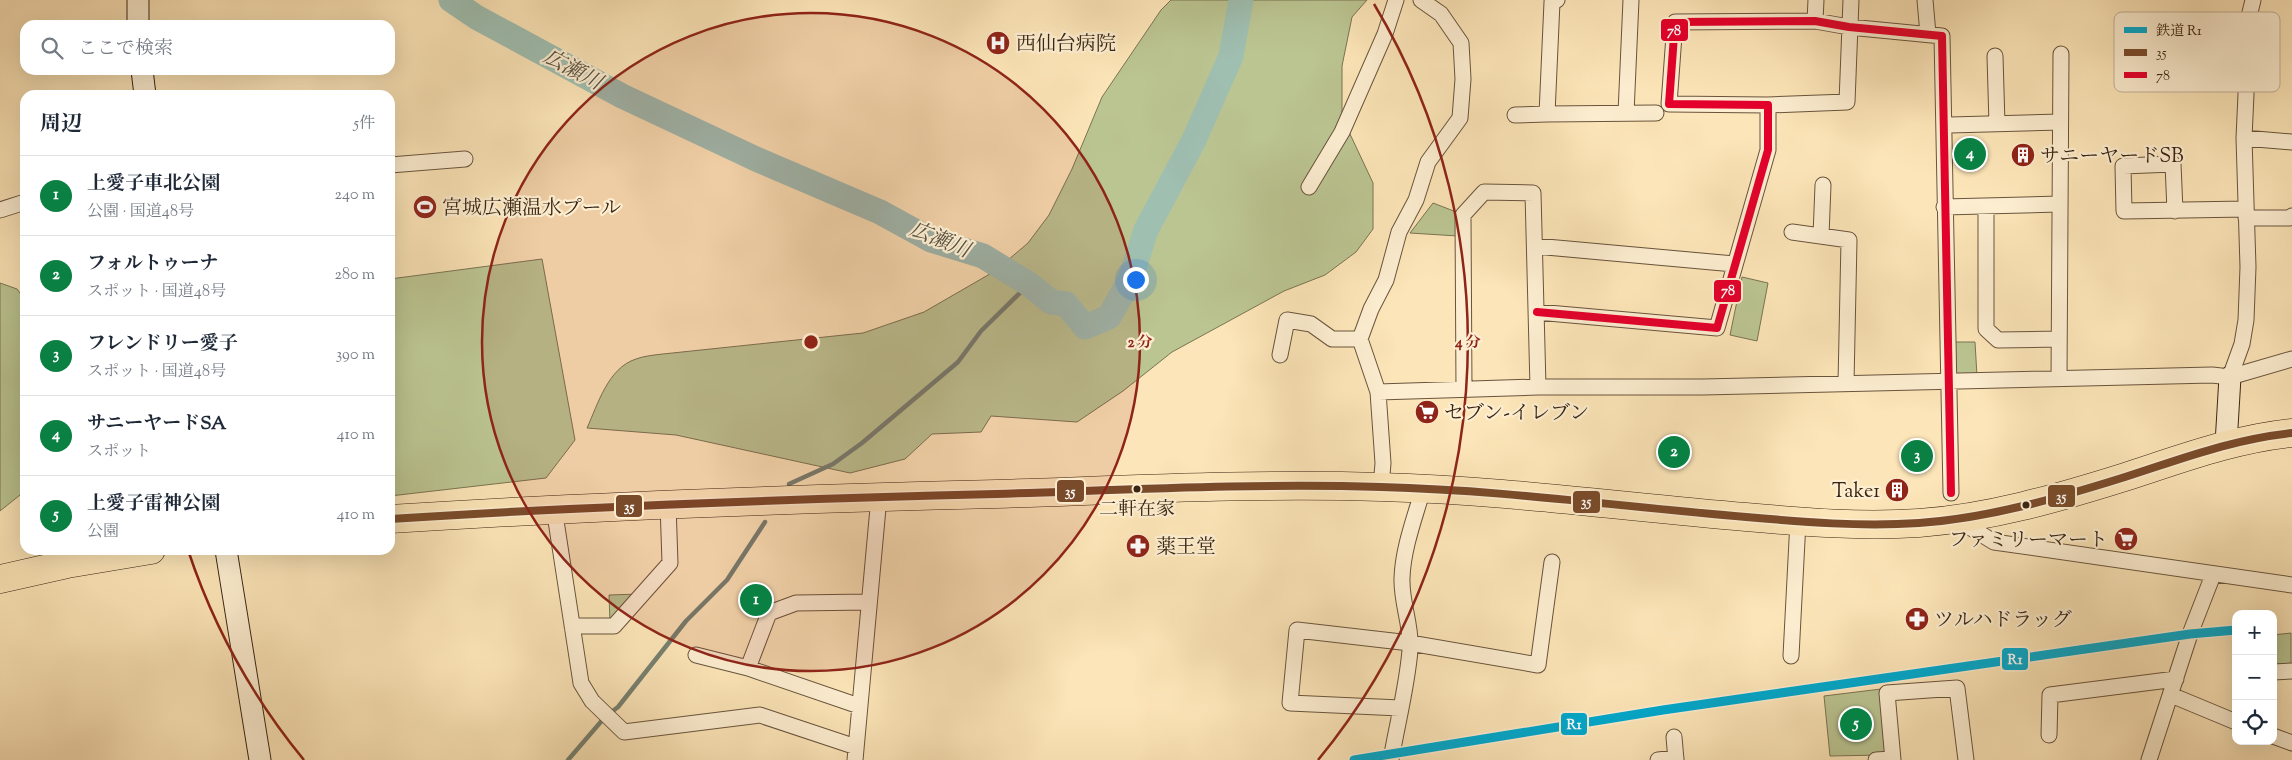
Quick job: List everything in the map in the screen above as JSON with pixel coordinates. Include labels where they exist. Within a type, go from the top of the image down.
[{"type":"highway","points":[[395,519],[554,508],[878,497],[1247,487],[1381,487],[1849,525],[1916,523],[1957,520],[2004,511],[2056,498],[2226,444],[2292,433]]},
{"type":"highway","points":[[0,579],[67,564],[121,555]]},
{"type":"street","points":[[138,0],[138,20]]},
{"type":"street","points":[[1309,187],[1342,132],[1385,34],[1396,0]]},
{"type":"street","points":[[1381,487],[1382,463],[1378,392],[1360,339],[1371,309],[1386,280],[1398,232],[1416,200],[1428,162],[1460,118],[1463,78],[1461,43],[1441,14],[1421,0]]},
{"type":"street","points":[[1546,114],[1552,2],[1557,0]]},
{"type":"street","points":[[1626,112],[1631,0]]},
{"type":"street","points":[[1815,21],[1816,0]]},
{"type":"street","points":[[1850,0],[1849,27],[1847,102],[1768,105],[1669,104],[1675,22],[1815,21],[1849,27],[1942,36],[1947,382],[1951,493]]},
{"type":"street","points":[[1925,0],[1928,34]]},
{"type":"street","points":[[2059,379],[2061,54]]},
{"type":"street","points":[[1995,56],[1997,124]]},
{"type":"street","points":[[143,75],[144,90]]},
{"type":"street","points":[[2226,444],[2230,377],[2242,344],[2246,320],[2248,267],[2244,138],[2246,92]]},
{"type":"street","points":[[1537,312],[1716,328],[1768,150],[1768,105]]},
{"type":"street","points":[[1515,114],[1656,112]]},
{"type":"street","points":[[1950,125],[2060,122]]},
{"type":"street","points":[[2244,138],[2292,142]]},
{"type":"street","points":[[395,165],[466,159]]},
{"type":"street","points":[[2175,211],[2173,164],[2123,166],[2124,211],[2246,213],[2289,218],[2292,216]]},
{"type":"street","points":[[1821,236],[1822,184]]},
{"type":"street","points":[[1464,389],[1463,215],[1484,192],[1532,193],[1538,387]]},
{"type":"street","points":[[0,210],[20,204]]},
{"type":"street","points":[[1944,207],[2060,204]]},
{"type":"street","points":[[1986,206],[1986,330],[1998,340],[2059,339]]},
{"type":"street","points":[[1792,232],[1850,240],[1846,383]]},
{"type":"street","points":[[1535,246],[1734,264]]},
{"type":"street","points":[[1280,355],[1287,320],[1311,324],[1332,339],[1360,339]]},
{"type":"street","points":[[1378,392],[1538,387],[1703,387],[2212,375],[2230,377],[2292,359]]},
{"type":"street","points":[[1390,760],[1410,643],[1410,627],[1404,602],[1402,578],[1410,532],[1423,489]]},
{"type":"street","points":[[554,508],[581,684],[592,701],[624,732],[760,715],[855,754],[878,497]]},
{"type":"street","points":[[572,626],[614,626],[670,563],[668,504]]},
{"type":"street","points":[[1957,520],[1994,542],[2292,585]]},
{"type":"street","points":[[1791,656],[1798,521]]},
{"type":"street","points":[[227,555],[260,760]]},
{"type":"street","points":[[1400,708],[1290,703],[1297,630],[1410,643],[1538,666],[1552,562]]},
{"type":"street","points":[[2149,760],[2190,634],[2213,574]]},
{"type":"street","points":[[748,668],[769,613],[796,603],[868,602]]},
{"type":"street","points":[[696,654],[748,668],[859,706]]},
{"type":"street","points":[[2277,672],[2292,671]]},
{"type":"street","points":[[2049,735],[2050,695],[2176,679]]},
{"type":"street","points":[[1876,760],[1892,759],[1886,694],[1957,688],[1966,760]]},
{"type":"street","points":[[2171,695],[2232,720]]},
{"type":"street","points":[[1658,760],[1676,759],[1674,737]]},
{"type":"street","points":[[2277,737],[2292,743]]},
{"type":"green space","points":[[1171,0],[1367,0],[1352,17],[1342,66],[1342,117],[1373,183],[1373,229],[1356,252],[1325,275],[1284,291],[1172,352],[1123,391],[1077,422],[991,416],[981,432],[932,434],[905,459],[850,473],[676,435],[587,428],[611,378],[618,370],[636,359],[660,354],[863,333],[924,312],[995,271],[1028,243],[1049,215],[1072,169],[1102,97],[1161,10]]},
{"type":"green space","points":[[1433,203],[1459,213],[1458,236],[1410,233]]},
{"type":"green space","points":[[542,259],[575,440],[546,478],[395,495],[395,278]]},
{"type":"green space","points":[[1742,277],[1768,283],[1757,341],[1730,335]]},
{"type":"green space","points":[[0,283],[17,289],[20,293],[20,495],[0,511]]},
{"type":"green space","points":[[1949,342],[1975,342],[1977,376],[1950,377]]},
{"type":"green space","points":[[750,586],[773,602],[762,615],[740,598]]},
{"type":"green space","points":[[640,594],[610,622],[609,595]]},
{"type":"green space","points":[[2291,633],[2291,664],[2277,665],[2277,635]]},
{"type":"green space","points":[[1881,689],[1888,751],[1883,755],[1830,756],[1824,696]]},
{"type":"waterway","name":"広瀬川","points":[[451,0],[476,17],[622,96],[756,159],[880,212],[931,240],[983,256],[1029,284],[1051,302],[1066,304],[1085,327],[1109,317],[1130,280],[1146,230],[1194,140],[1231,56],[1241,0]]},
{"type":"waterway","points":[[789,484],[833,464],[862,443],[958,362],[981,331],[1029,284]]},
{"type":"waterway","points":[[568,760],[605,717],[618,707],[686,621],[727,580],[765,522]]},
{"type":"rail line","name":"R1","points":[[1354,760],[1663,710],[2190,634],[2232,630]]},
{"type":"transit line","name":"78","points":[[1537,312],[1717,328],[1768,150],[1768,105],[1669,104],[1675,22],[1815,21],[1849,27],[1942,36],[1951,493]]},
{"type":"transit line","name":"35","points":[[395,519],[542,510],[769,501],[1188,487],[1333,486],[1472,492],[1810,522],[1897,524],[1971,517],[1997,512],[2100,485],[2228,445],[2292,433]]},
{"type":"place","name":"西仙台病院","points":[[998,43]]},
{"type":"place","name":"サニーヤードSA","points":[[1970,154]]},
{"type":"place","name":"サニーヤードSB","points":[[2023,155]]},
{"type":"place","name":"宮城広瀬温水プール","points":[[425,207]]},
{"type":"place","name":"セブン-イレブン","points":[[1427,412]]},
{"type":"place","name":"フォルトゥーナ","points":[[1674,452]]},
{"type":"place","name":"フレンドリー愛子","points":[[1917,456]]},
{"type":"place","name":"二軒在家","points":[[1137,489]]},
{"type":"place","name":"Take1","points":[[1897,490]]},
{"type":"place","name":"ファミリーマート","points":[[2126,539]]},
{"type":"place","name":"薬王堂","points":[[1138,546]]},
{"type":"place","name":"上愛子車北公園","points":[[756,600]]},
{"type":"place","name":"ツルハドラッグ","points":[[1917,619]]},
{"type":"place","name":"上愛子雷神公園","points":[[1856,724]]}]
